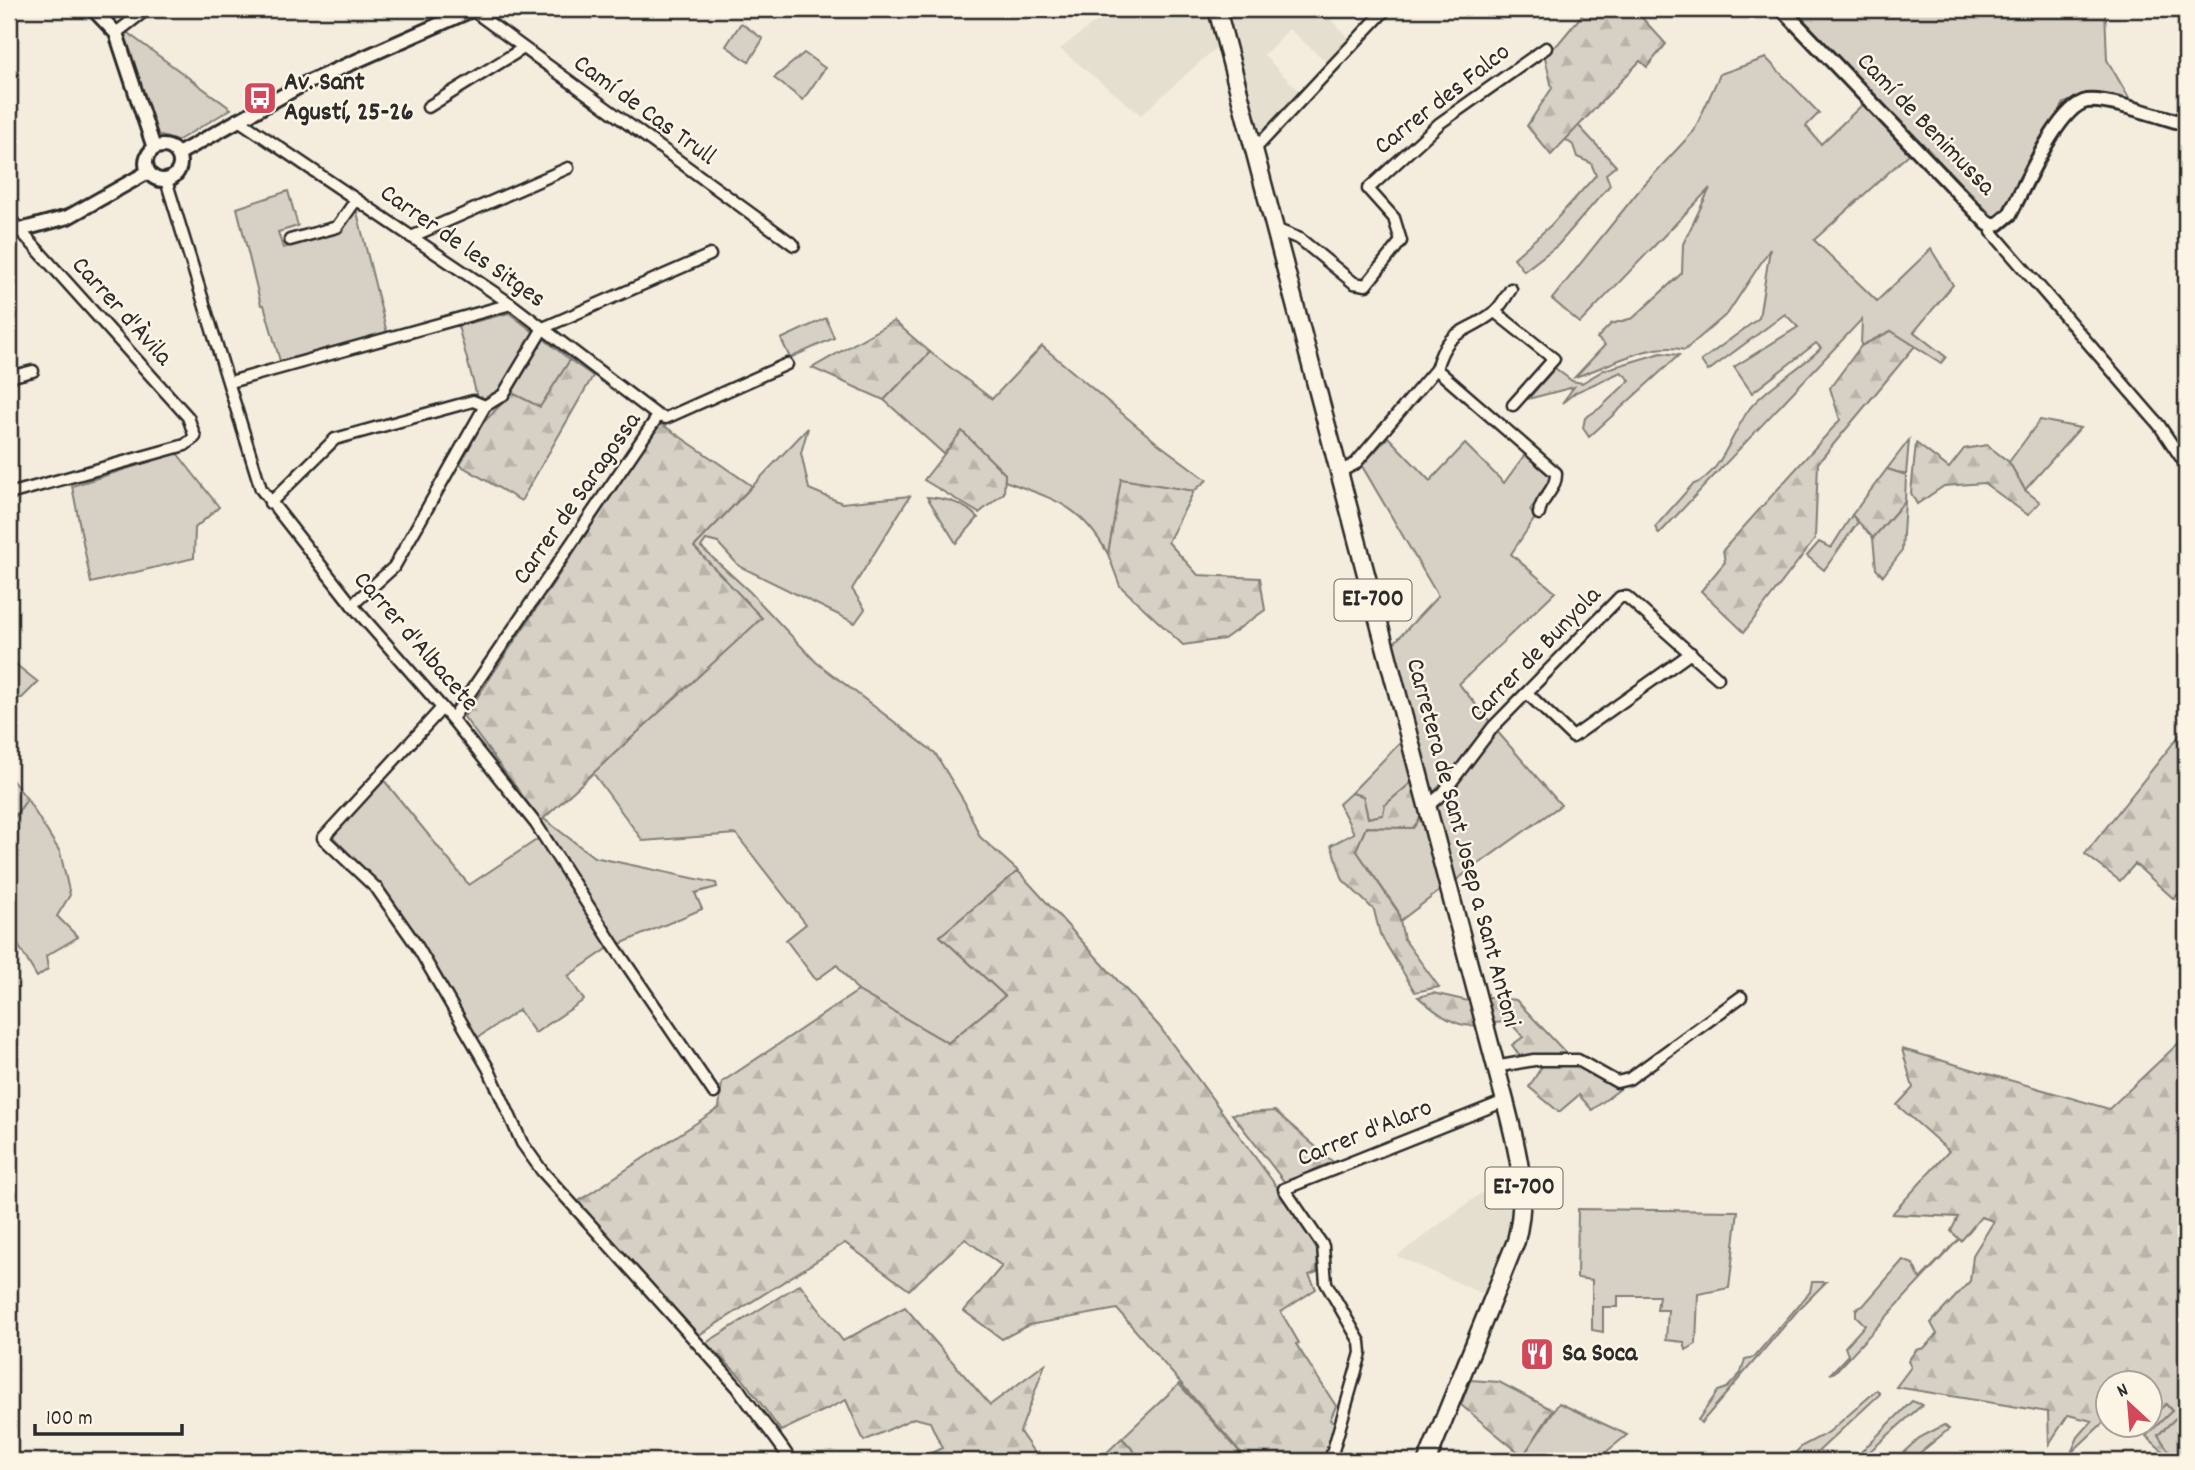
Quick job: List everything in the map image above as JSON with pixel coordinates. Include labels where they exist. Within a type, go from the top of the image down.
[{"type":"main road","name":"EI-700","points":[[1217,9],[1275,229]]},
{"type":"main road","name":"Carretera de Sant Josep a Sant Antoni","points":[[1275,229],[1505,1101],[1524,1184],[1521,1222],[1516,1241],[1427,1461]]},
{"type":"street","points":[[93,9],[116,33],[155,148]]},
{"type":"street","points":[[116,33],[147,9]]},
{"type":"street","points":[[1254,150],[1386,9]]},
{"type":"street","name":"Camí de Benimussa","points":[[1782,9],[1984,220],[1993,225],[2010,214],[2062,118],[2080,103],[2097,101],[2186,124]]},
{"type":"street","points":[[178,154],[302,85],[467,10]]},
{"type":"street","name":"Camí de Cas Trull","points":[[467,10],[794,245]]},
{"type":"street","name":"Carrer des Falco","points":[[1275,229],[1300,239],[1354,283],[1366,285],[1380,272],[1401,241],[1394,218],[1368,189],[1440,123],[1546,48]]},
{"type":"street","points":[[429,107],[522,49]]},
{"type":"street","name":"Carrer de les Sitges","points":[[237,119],[510,304],[658,416]]},
{"type":"street","points":[[167,146],[178,154],[179,171],[166,180],[156,179],[148,172],[146,159],[155,148],[167,146]]},
{"type":"street","points":[[411,237],[568,168]]},
{"type":"street","points":[[14,233],[68,217],[148,172]]},
{"type":"street","name":"Carrer d'Albacete","points":[[166,180],[261,489],[352,605],[452,719],[545,836],[614,946],[714,1093]]},
{"type":"street","points":[[290,240],[337,227],[356,200]]},
{"type":"street","name":"Carrer d'Àvila","points":[[9,218],[14,233],[188,417],[195,438],[185,445],[9,494]]},
{"type":"street","points":[[1993,225],[1992,232],[2160,425],[2186,465]]},
{"type":"street","points":[[352,605],[394,567],[485,406],[503,396],[543,328],[710,255]]},
{"type":"street","points":[[1339,472],[1355,464],[1436,369],[1441,351],[1453,336],[1494,312],[1511,289]]},
{"type":"street","points":[[230,382],[510,304]]},
{"type":"street","points":[[1494,312],[1554,359],[1513,405]]},
{"type":"street","name":"Carrer de Saragossa","points":[[452,719],[658,416],[666,418],[787,364]]},
{"type":"street","points":[[1436,369],[1556,473],[1556,482],[1539,507],[1539,514]]},
{"type":"street","points":[[9,377],[33,371]]},
{"type":"street","points":[[270,503],[335,439],[473,401],[485,406]]},
{"type":"street","name":"Carrer de Bunyola","points":[[1427,807],[1443,793],[1493,727],[1620,597],[1627,597],[1718,678]]},
{"type":"street","points":[[1527,693],[1573,737],[1691,653]]},
{"type":"street","points":[[442,708],[323,838],[377,889],[417,946],[488,1068],[522,1143],[542,1171],[738,1388],[756,1415],[775,1433],[791,1461]]},
{"type":"street","points":[[1495,1067],[1534,1060],[1578,1060],[1617,1082],[1629,1079],[1741,997]]},
{"type":"street","name":"Carrer d'Alaro","points":[[1331,1461],[1361,1353],[1360,1342],[1326,1283],[1323,1246],[1284,1189],[1505,1101]]},
{"type":"shaded area","points":[[1113,9],[1321,9],[1351,41],[1329,64],[1289,29],[1264,55],[1301,93],[1257,141],[1219,45],[1141,115],[1060,49]]},
{"type":"shaded area","points":[[1515,1168],[1518,1179],[1510,1239],[1488,1296],[1397,1256]]},
{"type":"green space","points":[[1587,9],[1634,9],[1666,44],[1647,67],[1640,61],[1551,155],[1527,126],[1552,88],[1544,53],[1558,44]]},
{"type":"green space","points":[[1793,9],[2105,9],[2107,60],[2131,101],[2091,93],[2064,103],[2003,212],[1997,217],[1992,216]]},
{"type":"green space","points":[[741,23],[763,39],[749,62],[726,46]]},
{"type":"green space","points":[[125,31],[231,109],[177,141],[155,134],[122,35]]},
{"type":"green space","points":[[804,53],[825,68],[803,100],[774,78]]},
{"type":"green space","points":[[1766,58],[1819,113],[1806,126],[1821,144],[1863,104],[1909,154],[1814,240],[1877,301],[1931,249],[1953,285],[1914,332],[1946,357],[1941,363],[1891,331],[1861,346],[1862,319],[1659,534],[1655,527],[1692,485],[1702,480],[1719,462],[1750,408],[1821,348],[1816,343],[1752,393],[1734,367],[1798,327],[1785,314],[1708,371],[1701,361],[1759,318],[1770,249],[1728,313],[1685,350],[1671,348],[1643,352],[1575,377],[1605,345],[1597,338],[1611,324],[1633,318],[1682,273],[1683,244],[1710,188],[1580,323],[1552,299],[1641,188],[1694,131],[1720,74]]},
{"type":"green space","points":[[1578,125],[1616,166],[1606,174],[1610,185],[1558,245],[1524,271],[1514,258],[1551,225],[1596,175],[1591,163],[1577,157],[1573,145],[1565,139]]},
{"type":"green space","points":[[288,191],[298,226],[278,232],[283,248],[340,231],[356,208],[387,333],[280,361],[264,305],[261,305],[237,208]]},
{"type":"green space","points":[[509,313],[535,333],[500,393],[491,400],[477,396],[458,326]]},
{"type":"green space","points":[[826,318],[834,338],[790,358],[781,339]]},
{"type":"green space","points":[[894,321],[930,352],[884,400],[812,368]]},
{"type":"green space","points":[[1891,331],[1915,346],[1818,463],[1815,539],[1744,632],[1701,591],[1725,562],[1723,550],[1840,420],[1830,388],[1861,346]]},
{"type":"green space","points":[[544,339],[570,360],[540,407],[512,393]]},
{"type":"green space","points":[[1042,346],[1156,442],[1207,480],[1194,491],[1122,480],[1108,554],[1098,537],[1076,514],[1052,499],[1005,481],[1005,474],[962,432],[944,454],[884,400],[930,352],[992,399]]},
{"type":"green space","points":[[1661,353],[1679,355],[1589,437],[1583,428],[1585,418],[1630,380],[1621,372],[1576,392],[1562,403],[1574,387],[1528,399],[1555,368],[1572,381],[1582,383],[1604,370]]},
{"type":"green space","points":[[570,360],[593,376],[521,501],[460,465],[481,425],[512,393],[540,407]]},
{"type":"green space","points":[[2040,420],[2080,428],[2025,490],[2009,462]]},
{"type":"green space","points":[[660,423],[752,486],[694,547],[762,618],[541,821],[464,717]]},
{"type":"green space","points":[[808,428],[801,453],[809,489],[842,503],[910,496],[852,589],[865,609],[855,623],[739,566],[718,543],[706,540],[701,547],[750,592],[816,662],[935,753],[965,803],[980,837],[1018,871],[940,936],[1005,996],[948,1043],[858,991],[837,965],[816,980],[786,940],[806,924],[736,834],[643,841],[593,773],[761,618],[694,547]]},
{"type":"green space","points":[[962,431],[1005,474],[1004,493],[979,513],[924,480]]},
{"type":"green space","points":[[1388,437],[1430,481],[1465,444],[1504,483],[1526,453],[1553,478],[1530,510],[1535,518],[1511,554],[1555,592],[1459,684],[1491,723],[1432,795],[1393,644],[1438,596],[1362,466]]},
{"type":"green space","points":[[1909,440],[1906,475],[1887,469]]},
{"type":"green space","points":[[1916,443],[1949,468],[1964,449],[1987,445],[2009,462],[2025,490],[2040,502],[2028,515],[1984,483],[1944,486],[1917,504],[1911,493]]},
{"type":"green space","points":[[177,453],[219,507],[195,528],[194,558],[91,583],[72,486]]},
{"type":"green space","points":[[1887,469],[1906,475],[1905,501],[1873,538],[1852,515]]},
{"type":"green space","points":[[1121,479],[1194,491],[1168,542],[1198,575],[1260,578],[1265,610],[1224,639],[1183,645],[1120,586],[1108,554]]},
{"type":"green space","points":[[927,497],[955,503],[978,518],[956,543]]},
{"type":"green space","points":[[1905,501],[1902,551],[1883,576],[1876,569],[1873,538]]},
{"type":"green space","points":[[1852,515],[1858,522],[1824,570],[1807,556],[1819,542],[1831,548]]},
{"type":"green space","points":[[9,659],[38,682],[22,698],[9,698]]},
{"type":"green space","points":[[2186,727],[2186,883],[2174,899],[2135,864],[2120,881],[2085,854]]},
{"type":"green space","points":[[1496,730],[1561,805],[1452,883],[1433,812]]},
{"type":"green space","points":[[1402,741],[1412,782],[1385,805],[1383,815],[1368,818],[1363,796],[1351,793]]},
{"type":"green space","points":[[9,776],[27,799],[9,825]]},
{"type":"green space","points":[[383,779],[469,885],[538,839],[550,849],[609,945],[568,976],[584,1000],[535,1033],[519,1010],[477,1038],[419,938],[375,880],[331,835]]},
{"type":"green space","points":[[1412,782],[1422,815],[1413,828],[1366,827],[1356,850],[1398,912],[1404,939],[1439,987],[1415,992],[1380,934],[1374,910],[1343,880],[1331,845],[1354,833],[1339,804],[1351,793],[1363,796],[1368,818],[1383,815],[1385,805]]},
{"type":"green space","points":[[27,799],[60,852],[70,895],[57,916],[78,937],[46,956],[48,969],[37,977],[17,943],[9,947],[9,825]]},
{"type":"green space","points":[[1422,815],[1442,889],[1400,921],[1398,911],[1356,850],[1366,827],[1413,828]]},
{"type":"green space","points":[[544,819],[594,857],[716,883],[717,887],[695,893],[702,909],[620,944],[541,821]]},
{"type":"green space","points":[[1018,871],[1159,1026],[1318,1243],[1317,1272],[1309,1275],[1316,1289],[1281,1312],[1299,1343],[1296,1344],[1336,1406],[1330,1420],[1337,1423],[1328,1461],[1248,1461],[1117,1309],[1029,1325],[1002,1339],[964,1311],[1002,1266],[965,1239],[909,1290],[845,1243],[699,1335],[576,1203],[719,1108],[722,1082],[858,991],[948,1043],[1005,996],[940,936]]},
{"type":"green space","points":[[1433,993],[1473,1002],[1479,1025],[1454,1022],[1418,997]]},
{"type":"green space","points":[[1489,997],[1516,1000],[1567,1054],[1522,1059],[1512,1045],[1523,1037],[1510,1022],[1491,1023],[1484,999]]},
{"type":"green space","points":[[2186,1036],[2186,1408],[2164,1429],[2164,1419],[2172,1411],[2166,1404],[2164,1406],[2164,1368],[2094,1368],[2094,1431],[2071,1453],[2078,1437],[2092,1421],[2068,1415],[2049,1444],[2048,1412],[1896,1387],[1911,1367],[1908,1361],[1916,1350],[1924,1348],[1937,1334],[1931,1323],[1970,1281],[1973,1255],[1994,1221],[1981,1217],[1961,1241],[1951,1231],[1958,1217],[1892,1214],[1949,1151],[1897,1105],[1913,1088],[1902,1049],[2109,1109]]},
{"type":"green space","points":[[1572,1062],[1620,1089],[1592,1110],[1579,1095],[1559,1112],[1529,1087],[1544,1063]]},
{"type":"green space","points":[[1275,1111],[1333,1162],[1286,1184],[1232,1114]]},
{"type":"green space","points":[[1578,1209],[1738,1211],[1729,1288],[1698,1294],[1696,1344],[1686,1350],[1684,1342],[1666,1340],[1668,1310],[1657,1310],[1659,1296],[1618,1296],[1618,1307],[1603,1307],[1603,1332],[1592,1330],[1592,1280],[1577,1278]]},
{"type":"green space","points":[[1959,1239],[1835,1372],[1830,1374],[1848,1355],[1845,1347],[1865,1325],[1856,1316],[1856,1309],[1863,1306],[1903,1260],[1913,1264],[1920,1279]]},
{"type":"green space","points":[[1812,1282],[1826,1282],[1798,1310],[1701,1423],[1698,1420],[1718,1391],[1727,1388],[1741,1373],[1745,1359],[1754,1357],[1810,1292]]},
{"type":"green space","points":[[800,1284],[843,1341],[905,1307],[990,1405],[1045,1364],[1020,1432],[1040,1461],[936,1461],[931,1453],[942,1448],[930,1422],[914,1418],[864,1441],[846,1400],[781,1431],[742,1378],[706,1343]]},
{"type":"green space","points":[[1470,1380],[1499,1382],[1553,1410],[1523,1456],[1461,1405]]},
{"type":"green space","points":[[1179,1384],[1248,1461],[1143,1461],[1122,1438]]},
{"type":"green space","points":[[1877,1390],[1880,1394],[1808,1461],[1787,1461],[1802,1446],[1829,1432]]},
{"type":"green space","points":[[1912,1401],[1922,1405],[1859,1461],[1852,1461]]},
{"type":"green space","points":[[1559,1403],[1627,1435],[1595,1461],[1529,1461],[1523,1456]]},
{"type":"green space","points":[[2166,1404],[2172,1411],[2164,1419]]},
{"type":"green space","points":[[2186,1408],[2186,1461],[2170,1453],[2160,1438],[2164,1438],[2164,1429]]},
{"type":"green space","points":[[1944,1425],[1949,1429],[1910,1461],[1894,1461],[1919,1438]]},
{"type":"green space","points":[[1122,1438],[1143,1461],[1098,1461]]},
{"type":"green space","points":[[2148,1438],[2160,1438],[2170,1453],[2167,1455]]},
{"type":"place","name":"Av. Sant Agustí, 25-26","points":[[260,98]]},
{"type":"place","name":"Sa Soca","points":[[1537,1354]]}]
